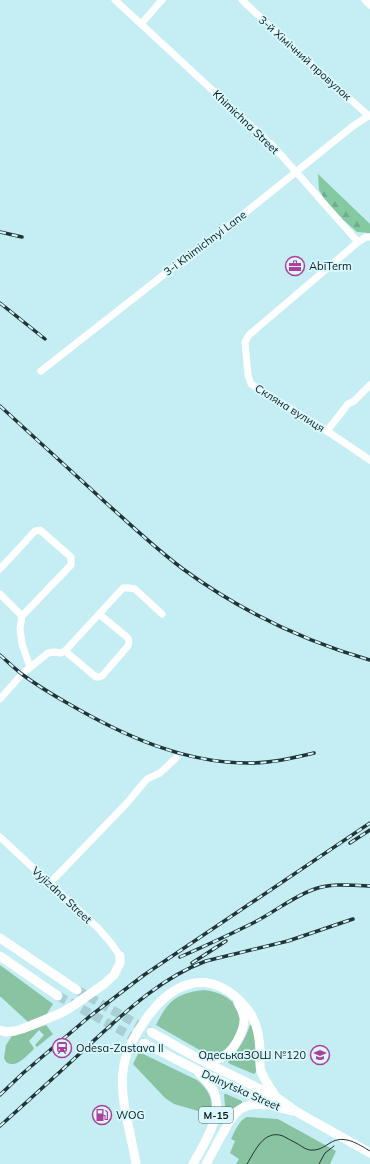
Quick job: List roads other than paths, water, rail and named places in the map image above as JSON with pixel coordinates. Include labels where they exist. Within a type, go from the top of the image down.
[{"type":"main road","points":[[0,938],[77,990]]},
{"type":"main road","points":[[0,956],[58,996]]},
{"type":"main road","points":[[0,1030],[6,1032],[22,1030],[56,1016],[73,1006],[114,975],[120,963],[120,956]]},
{"type":"main road","points":[[136,1164],[122,1086],[126,1058],[134,1036],[160,1002],[172,992],[183,986],[198,983],[213,984],[224,988],[246,1006],[256,1025],[259,1039],[261,1070],[274,1102],[261,1105],[251,1105],[236,1112],[206,1164]]},
{"type":"main road","points":[[199,1059],[216,1060],[222,1058],[235,1044],[242,1031],[244,1019],[243,1013],[235,996]]},
{"type":"main road","name":"Dalnytska Street","points":[[151,1032],[274,1102]]},
{"type":"main road","name":"Dalnytska Street","points":[[144,1043],[193,1068],[297,1112],[370,1154]]},
{"type":"main road","name":"М-15","points":[[192,1164],[213,1124],[217,1104],[215,1094],[211,1086],[193,1068]]},
{"type":"street","name":"Khimichna Street","points":[[115,0],[275,148],[358,242]]},
{"type":"street","points":[[141,24],[162,0]]},
{"type":"street","name":"3-й Хімічний провулок","points":[[242,0],[293,48],[370,115]]},
{"type":"street","points":[[365,0],[370,5]]},
{"type":"street","name":"3-i Khimichnyi Lane","points":[[41,372],[171,269],[184,262],[354,126],[370,115]]},
{"type":"street","points":[[358,242],[366,236],[370,237]]},
{"type":"street","name":"Скляна вулиця","points":[[358,242],[249,335],[245,342],[248,375],[252,384],[370,460]]},
{"type":"street","points":[[327,431],[348,404],[354,401],[370,385]]},
{"type":"street","points":[[0,569],[35,531],[40,530],[71,557],[71,564],[22,616],[20,629],[22,644],[30,667]]},
{"type":"street","points":[[0,699],[22,674],[48,653],[61,653],[65,651],[123,588],[135,589],[162,614]]},
{"type":"street","points":[[0,594],[22,616]]},
{"type":"street","points":[[65,651],[96,677],[99,678],[102,676],[128,646],[129,642],[128,638],[100,614]]},
{"type":"street","points":[[50,883],[148,779],[160,773],[176,758]]},
{"type":"street","name":"Vyjizdna Street","points":[[0,837],[98,928],[120,956]]},
{"type":"tunnel","points":[[77,990],[151,1032]]},
{"type":"tunnel","points":[[58,996],[144,1043]]},
{"type":"tram line","points":[[247,1164],[261,1142],[265,1138],[276,1135],[283,1136],[309,1150],[322,1148],[335,1140],[340,1139],[351,1141],[370,1151]]},
{"type":"tram line","points":[[319,1164],[325,1153],[334,1146]]},
{"type":"railway","points":[[0,232],[22,237]]},
{"type":"railway","points":[[0,303],[45,339]]},
{"type":"railway","points":[[0,406],[153,545],[204,584],[249,611],[297,634],[321,644],[370,660]]},
{"type":"railway","points":[[0,655],[20,673],[57,697],[112,727],[156,746],[203,759],[227,762],[259,763],[314,753]]},
{"type":"railway","points":[[0,1095],[22,1074],[89,1017],[144,975],[370,823]]},
{"type":"railway","points":[[350,843],[370,830]]},
{"type":"railway","points":[[180,957],[253,923],[297,897],[312,890],[333,885],[370,886]]},
{"type":"railway","points":[[0,1126],[115,1022],[143,998],[173,977],[206,961],[288,941],[353,919]]},
{"type":"railway","points":[[192,963],[226,941]]},
{"type":"place","name":"AbiTerm","points":[[295,266]]},
{"type":"place","name":"Odesa-Zastava II","points":[[62,1048]]},
{"type":"place","name":"ОдеськаЗОШ №120","points":[[320,1055]]},
{"type":"place","name":"WOG","points":[[102,1115]]}]
